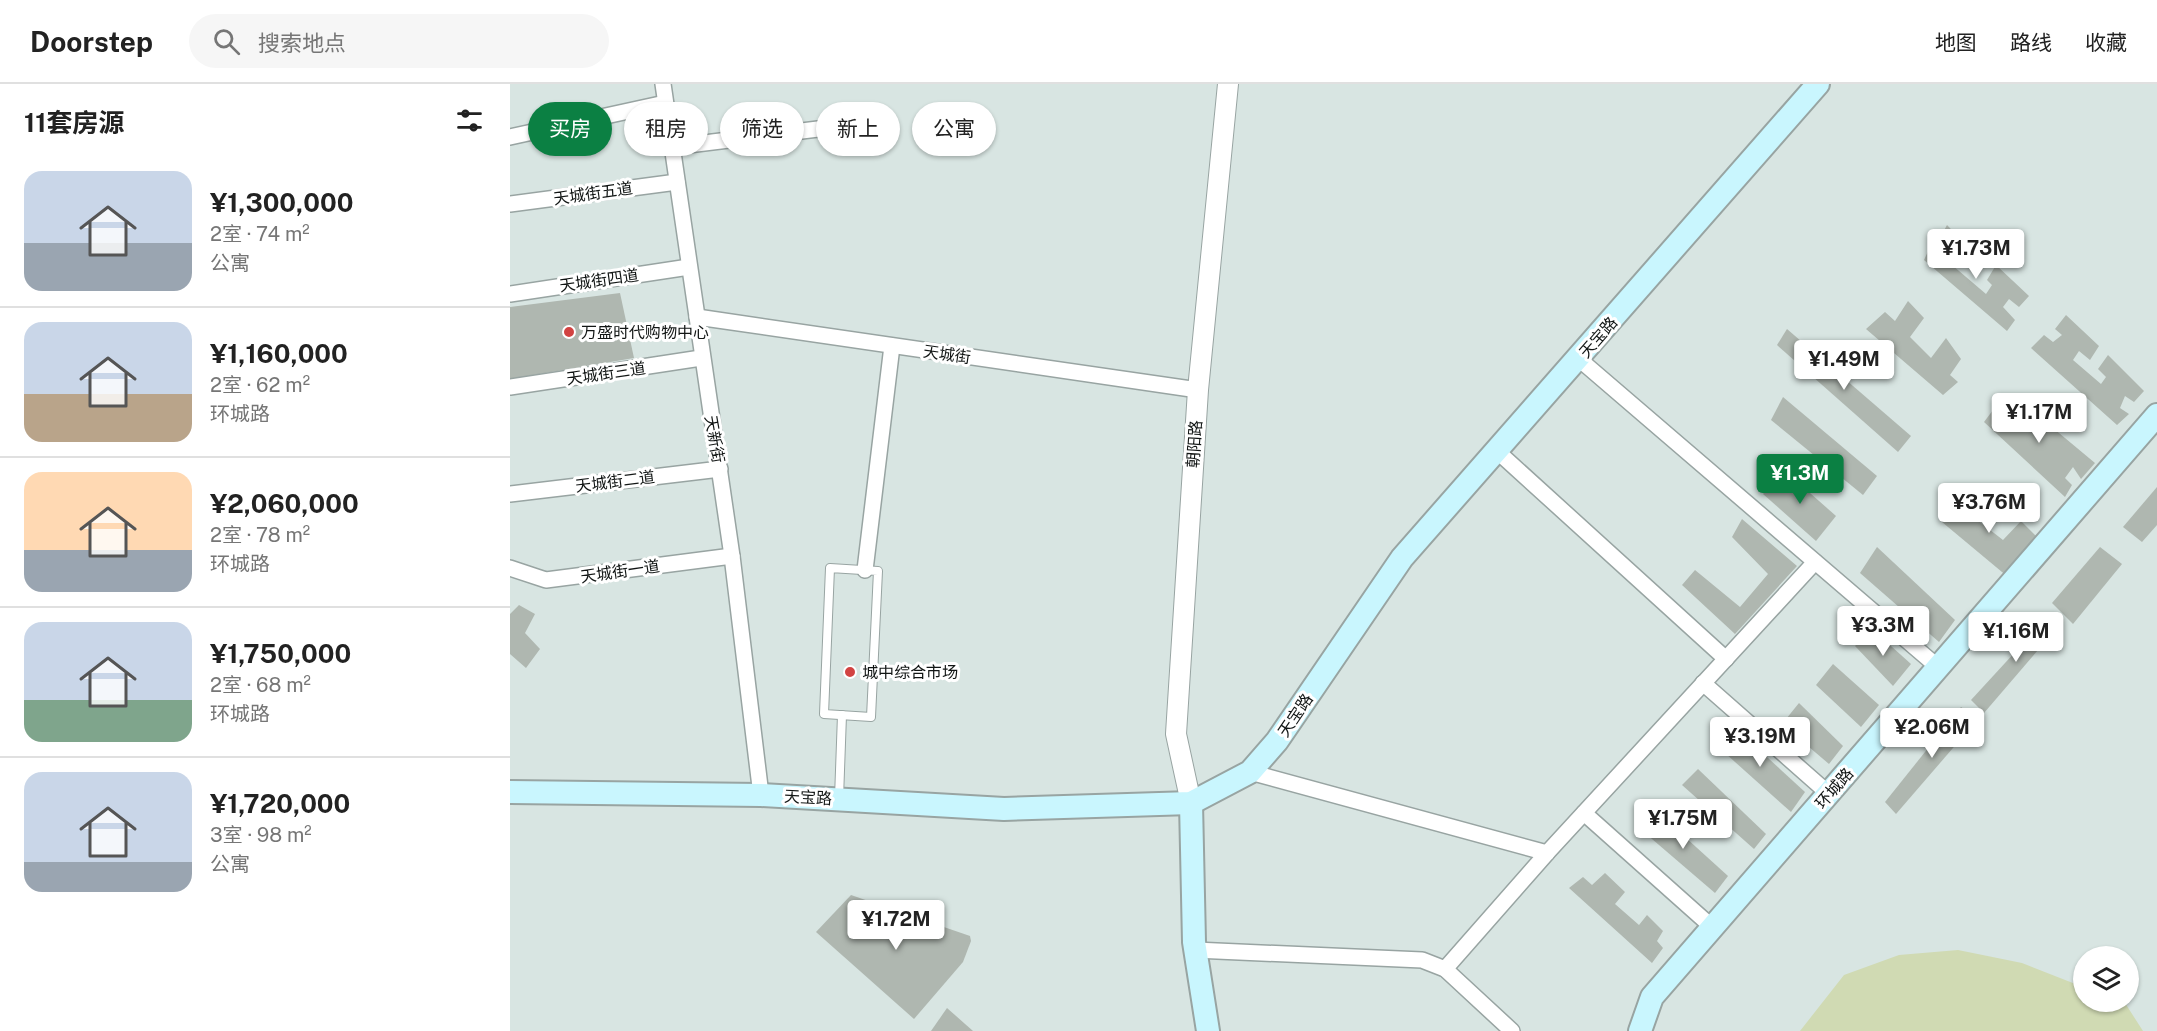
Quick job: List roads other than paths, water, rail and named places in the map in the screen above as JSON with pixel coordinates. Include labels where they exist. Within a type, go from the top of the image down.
[{"type":"main road","name":"天宝路","points":[[510,792],[761,795],[1004,809],[1191,803],[1250,772],[1277,741],[1402,558],[1818,84]]},
{"type":"main road","name":"环城路","points":[[1640,1031],[1652,996],[2157,416]]},
{"type":"main road","points":[[1191,803],[1195,950],[1208,1031]]},
{"type":"street","name":"天新街","points":[[663,84],[665,102]]},
{"type":"street","name":"朝阳路","points":[[1191,803],[1176,734],[1198,390],[1228,84]]},
{"type":"street","points":[[510,137],[624,112]]},
{"type":"street","points":[[708,143],[816,129]]},
{"type":"street","name":"天新街","points":[[673,156],[701,358],[732,556],[761,795]]},
{"type":"street","name":"天城街五道","points":[[510,204],[677,182]]},
{"type":"street","name":"天城街四道","points":[[510,294],[689,267]]},
{"type":"street","name":"天城街","points":[[697,317],[1198,390]]},
{"type":"street","points":[[865,570],[892,346]]},
{"type":"street","name":"天城街三道","points":[[510,387],[701,358]]},
{"type":"street","points":[[1579,359],[1939,668]]},
{"type":"street","points":[[1497,451],[1726,659]]},
{"type":"street","name":"天城街二道","points":[[510,494],[720,469]]},
{"type":"street","name":"天城街一道","points":[[510,568],[546,580],[732,556]]},
{"type":"street","points":[[1446,969],[1547,853],[1815,562]]},
{"type":"street","points":[[1703,683],[1829,794]]},
{"type":"street","points":[[1250,772],[1547,853]]},
{"type":"street","points":[[1584,813],[1712,927]]},
{"type":"street","points":[[1195,950],[1422,960],[1446,969],[1512,1031]]},
{"type":"lane","points":[[830,568],[878,571],[871,717],[842,715],[824,714],[830,568]]},
{"type":"lane","points":[[839,799],[842,715]]},
{"type":"place","name":"万盛时代购物中心","points":[[569,332]]},
{"type":"place","name":"城中综合市场","points":[[850,672]]}]
